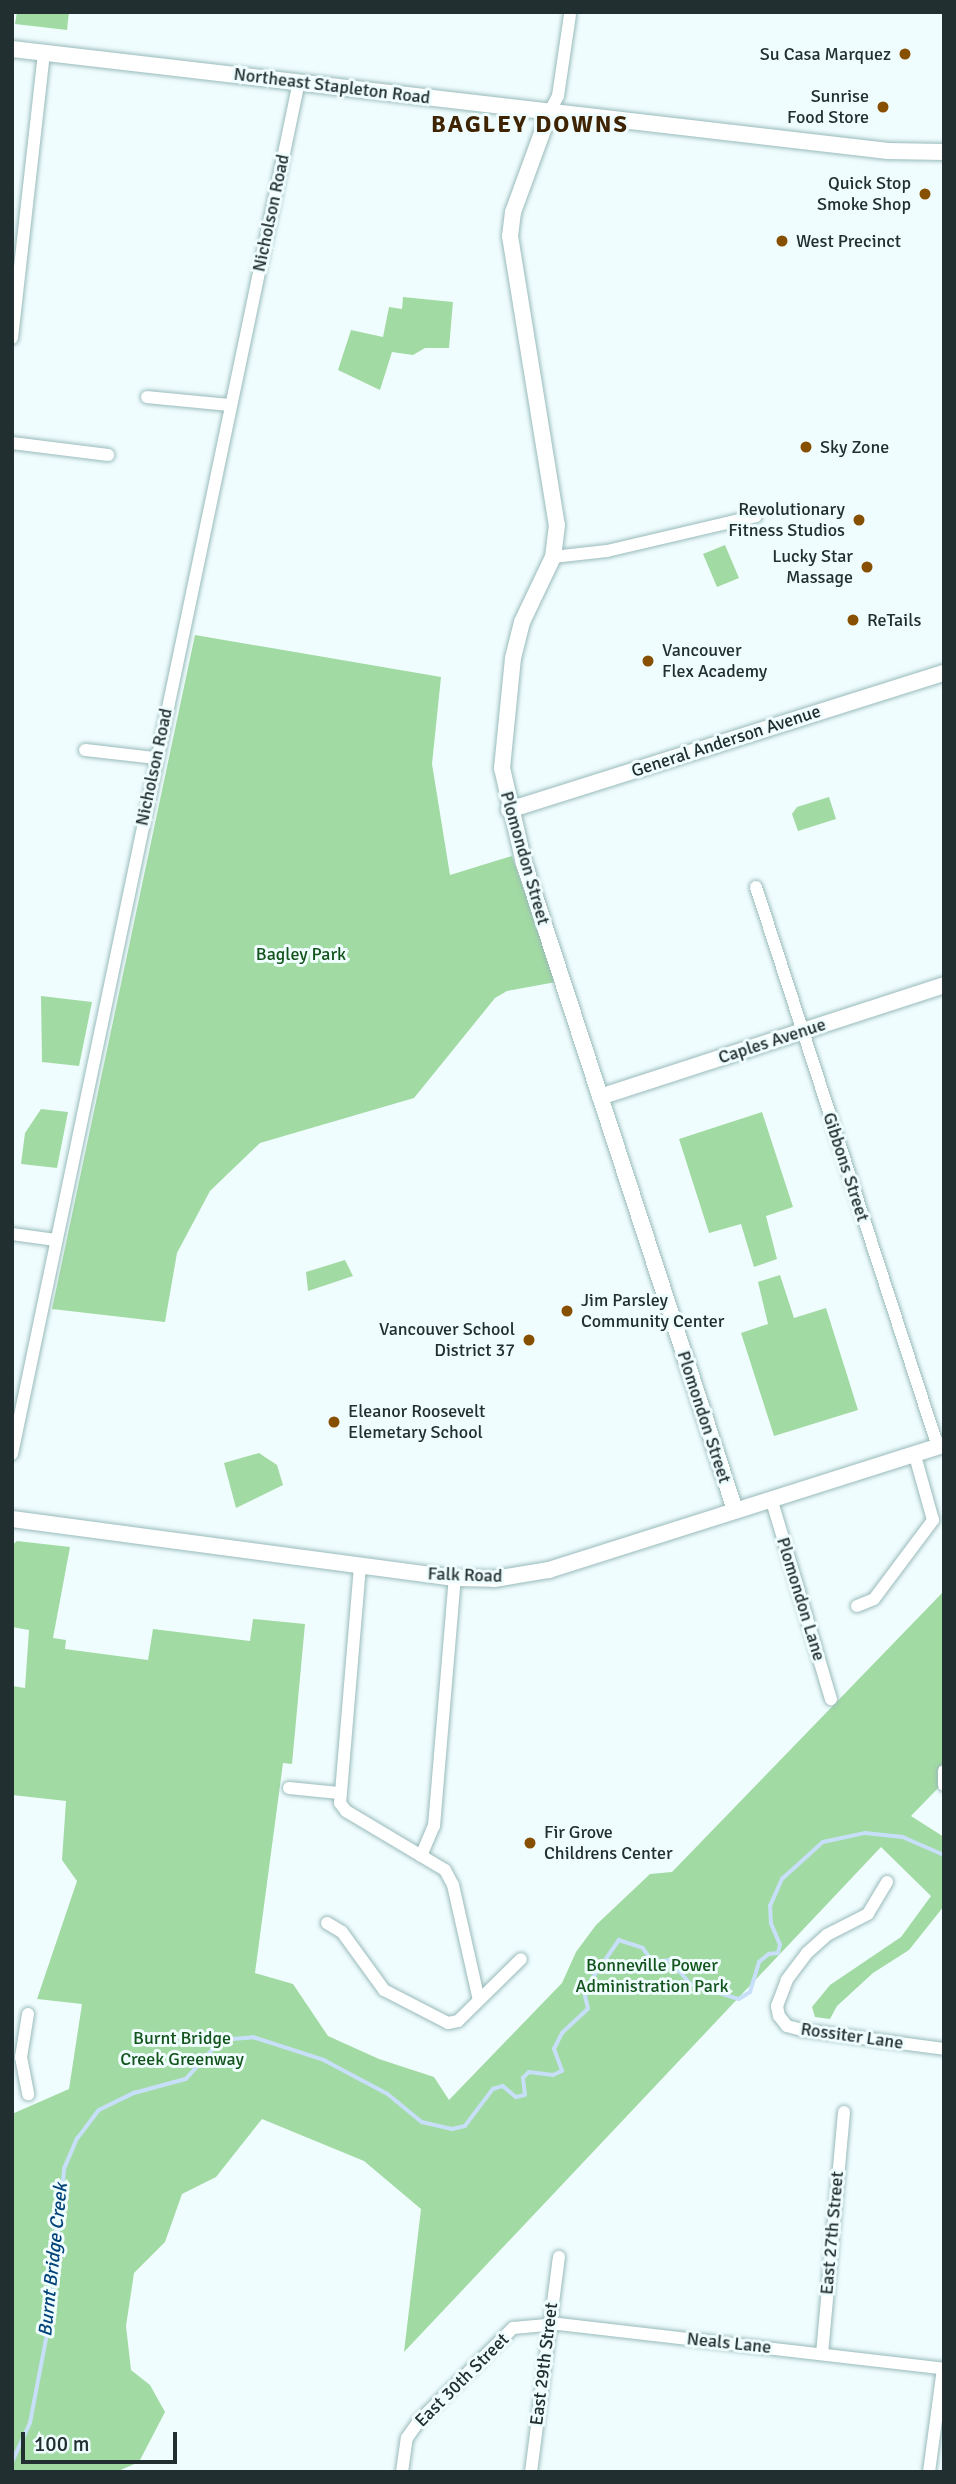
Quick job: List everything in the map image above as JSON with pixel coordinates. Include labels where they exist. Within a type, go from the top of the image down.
[{"type":"street","points":[[550,111],[558,96],[570,15]]},
{"type":"street","name":"Northeast Stapleton Road","points":[[12,49],[888,151],[944,152]]},
{"type":"street","points":[[12,338],[44,53]]},
{"type":"street","name":"Nicholson Road","points":[[12,1454],[16,1415],[56,1240],[229,405],[299,82]]},
{"type":"street","name":"Plomondon Street","points":[[550,111],[513,212],[510,236],[554,490],[557,525],[553,557],[522,622],[506,692],[502,768],[509,810],[735,1510]]},
{"type":"street","points":[[147,397],[229,405]]},
{"type":"street","points":[[12,443],[108,455]]},
{"type":"street","points":[[553,557],[607,551],[755,516]]},
{"type":"street","name":"General Anderson Avenue","points":[[509,810],[944,673]]},
{"type":"street","points":[[85,750],[155,758]]},
{"type":"street","name":"Gibbons Street","points":[[756,887],[801,1031],[941,1446]]},
{"type":"street","name":"Caples Avenue","points":[[600,1097],[944,985]]},
{"type":"street","points":[[12,1234],[56,1240]]},
{"type":"street","name":"Falk Road","points":[[12,1519],[455,1578],[534,1573],[941,1446]]},
{"type":"street","points":[[858,1606],[874,1599],[933,1520],[915,1456]]},
{"type":"street","name":"Plomondon Lane","points":[[771,1498],[831,1699]]},
{"type":"street","points":[[360,1566],[339,1793],[346,1811],[445,1870],[453,1885],[479,2000]]},
{"type":"street","points":[[421,1856],[434,1826],[455,1578]]},
{"type":"street","points":[[944,1771],[944,1785]]},
{"type":"street","points":[[289,1788],[339,1793]]},
{"type":"street","name":"Rossiter Lane","points":[[887,1882],[868,1914],[827,1935],[807,1952],[787,1980],[777,2006],[779,2017],[787,2026],[802,2031],[944,2049]]},
{"type":"street","points":[[327,1923],[342,1932],[384,1990],[443,2022],[458,2021],[521,1959]]},
{"type":"street","points":[[27,2014],[17,2057],[28,2094]]},
{"type":"street","name":"East 27th Street","points":[[822,2354],[844,2112]]},
{"type":"street","name":"East 29th Street","points":[[531,2472],[559,2257]]},
{"type":"street","name":"Neals Lane","points":[[513,2328],[548,2327],[558,2324],[944,2369]]},
{"type":"street","name":"East 30th Street","points":[[402,2472],[407,2438],[418,2422],[513,2328]]},
{"type":"street","points":[[929,2472],[944,2369]]},
{"type":"green space","points":[[17,12],[69,12],[67,30],[15,24]]},
{"type":"green space","points":[[403,297],[453,302],[449,348],[425,348],[413,355],[392,352],[380,390],[338,370],[351,330],[383,337],[389,307],[402,309]]},
{"type":"green space","points":[[725,545],[739,578],[717,587],[703,554]]},
{"type":"green space","name":"Bagley Park","points":[[195,635],[441,677],[432,764],[450,875],[512,856],[556,982],[507,991],[495,998],[414,1098],[260,1143],[210,1191],[177,1253],[165,1322],[52,1309]]},
{"type":"green space","points":[[829,797],[836,819],[798,831],[792,814],[797,807]]},
{"type":"green space","points":[[41,996],[92,1002],[79,1066],[42,1062]]},
{"type":"green space","points":[[41,1109],[68,1112],[57,1168],[21,1164],[25,1133]]},
{"type":"green space","points":[[762,1112],[793,1207],[766,1216],[777,1259],[754,1267],[741,1224],[709,1233],[679,1139]]},
{"type":"green space","points":[[345,1260],[353,1276],[308,1291],[306,1272]]},
{"type":"green space","points":[[780,1275],[794,1318],[826,1308],[858,1410],[774,1436],[741,1333],[768,1324],[758,1282]]},
{"type":"green space","points":[[259,1453],[277,1465],[283,1485],[236,1508],[224,1463]]},
{"type":"green space","points":[[17,1541],[70,1547],[53,1638],[66,1640],[65,1649],[148,1660],[153,1629],[250,1641],[253,1619],[305,1624],[292,1764],[283,1763],[255,1973],[293,1984],[328,2036],[379,2059],[434,2077],[449,2100],[562,1983],[576,1952],[596,1925],[650,1874],[672,1872],[944,1591],[944,1782],[911,1816],[944,1837],[944,1906],[909,1950],[873,1973],[837,2006],[830,2019],[815,2017],[812,2007],[830,1985],[901,1937],[931,1896],[881,1847],[404,2352],[421,2209],[364,2161],[262,2119],[216,2177],[182,2194],[165,2242],[134,2273],[126,2326],[131,2370],[150,2385],[165,2412],[139,2462],[116,2472],[12,2472],[12,2114],[69,2089],[82,2004],[37,1999],[77,1881],[62,1860],[66,1801],[12,1795],[12,1686],[25,1688],[29,1630],[12,1627],[12,1545]]},
{"type":"waterway","name":"Burnt Bridge Creek","points":[[12,2462],[30,2423],[51,2313],[64,2169],[77,2139],[99,2110],[134,2093],[186,2079],[221,2040],[253,2037],[324,2060],[388,2094],[422,2122],[452,2129],[465,2126],[493,2089],[503,2086],[516,2097],[525,2095],[523,2078],[529,2072],[553,2075],[562,2071],[554,2049],[562,2033],[588,2009],[585,1996],[590,1982],[619,1940],[643,1948],[653,1962],[670,1960],[691,1984],[739,1999],[750,1992],[759,1962],[769,1954],[778,1953],[780,1945],[771,1924],[770,1906],[782,1879],[823,1842],[865,1833],[903,1837],[944,1855]]},
{"type":"place","name":"Su Casa Marquez","points":[[905,54]]},
{"type":"place","name":"Sunrise Food Store","points":[[883,107]]},
{"type":"place","name":"Quick Stop Smoke Shop","points":[[925,194]]},
{"type":"place","name":"West Precinct","points":[[782,241]]},
{"type":"place","name":"Sky Zone","points":[[806,447]]},
{"type":"place","name":"Revolutionary Fitness Studios","points":[[859,520]]},
{"type":"place","name":"Lucky Star Massage","points":[[867,567]]},
{"type":"place","name":"ReTails","points":[[853,620]]},
{"type":"place","name":"Vancouver Flex Academy","points":[[648,661]]},
{"type":"place","name":"Jim Parsley Community Center","points":[[567,1311]]},
{"type":"place","name":"Vancouver School District 37","points":[[529,1340]]},
{"type":"place","name":"Eleanor Roosevelt Elemetary School","points":[[334,1422]]},
{"type":"place","name":"Fir Grove Childrens Center","points":[[530,1843]]},
{"type":"district","name":"BAGLEY DOWNS","points":[[530,125]]},
{"type":"park label","name":"Bonneville Power Administration Park","points":[[652,1976]]},
{"type":"park label","name":"Burnt Bridge Creek Greenway","points":[[182,2049]]}]
